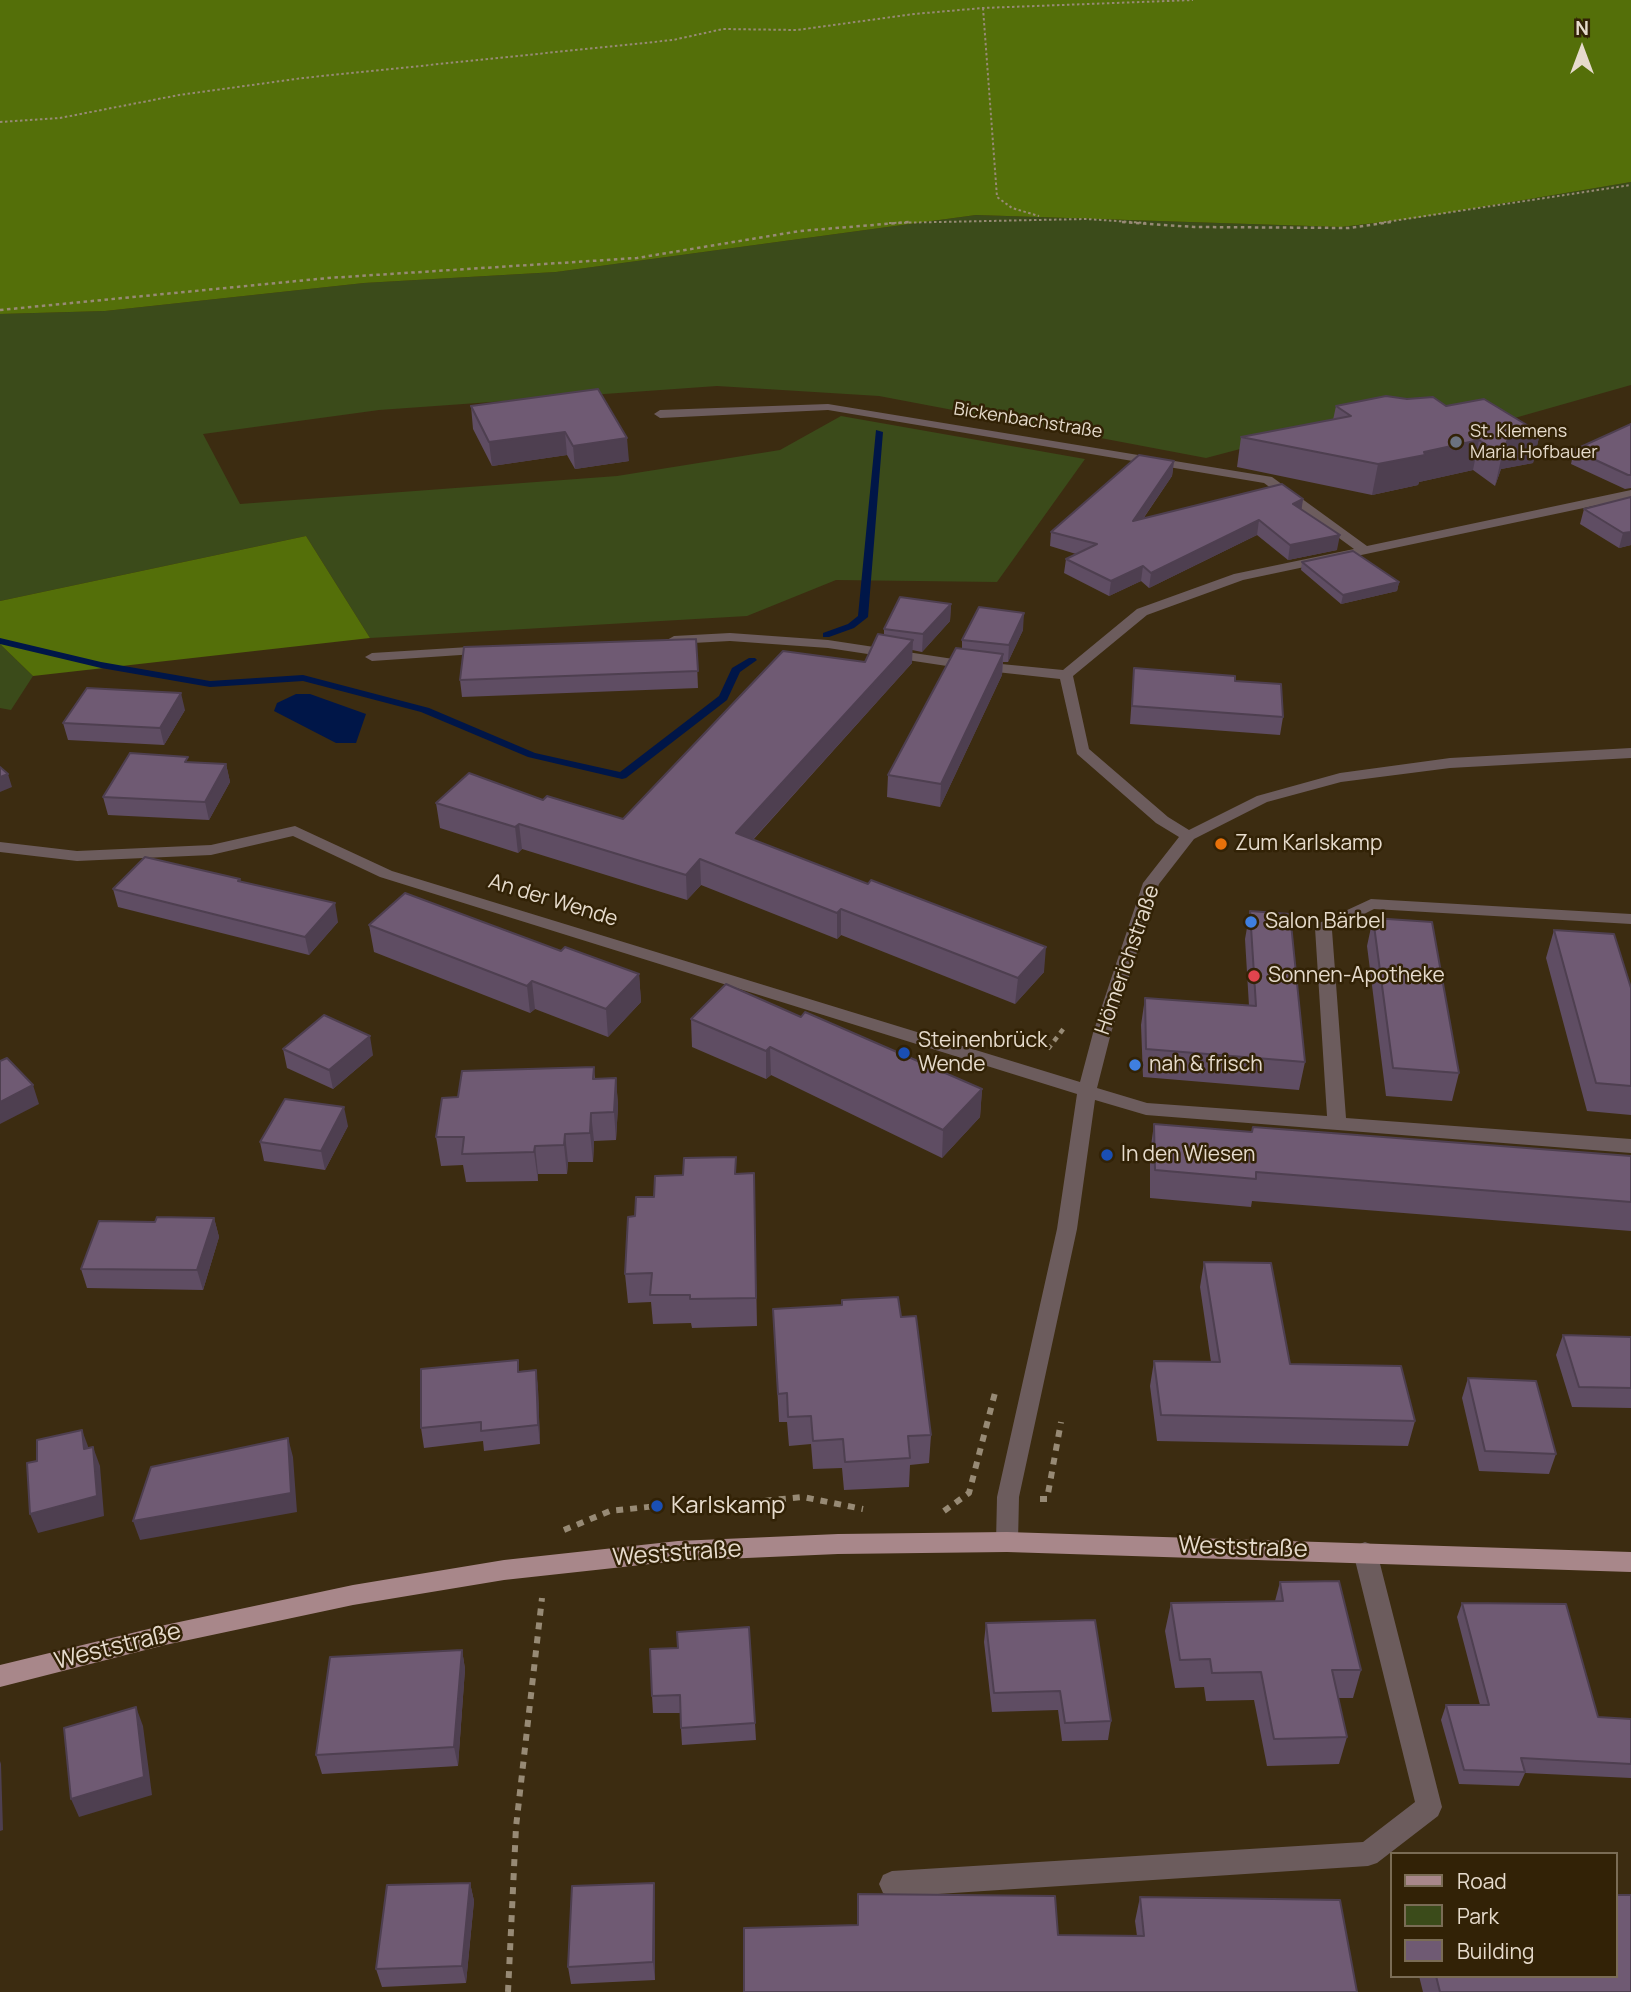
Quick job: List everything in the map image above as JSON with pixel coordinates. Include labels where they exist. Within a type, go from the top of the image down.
[{"type":"main road","name":"Weststraße","points":[[0,1676],[165,1635],[353,1595],[504,1570],[678,1551],[838,1544],[1007,1542],[1631,1562]]},
{"type":"street","name":"Bickenbachstraße","points":[[660,414],[828,407],[1268,480],[1365,551]]},
{"type":"street","points":[[662,641],[730,637],[828,645],[960,664],[1066,675],[1142,612],[1239,577],[1631,494]]},
{"type":"street","points":[[372,657],[496,650]]},
{"type":"street","points":[[1066,675],[1082,751],[1162,820],[1188,836]]},
{"type":"street","name":"Hömerichstraße","points":[[1007,1542],[1007,1497],[1067,1229],[1087,1092],[1102,1033],[1151,883],[1188,836],[1262,800],[1340,778],[1450,763],[1631,753]]},
{"type":"street","name":"An der Wende","points":[[0,847],[77,856],[211,850],[295,831],[386,874],[1041,1074],[1087,1092]]},
{"type":"street","points":[[1337,1125],[1323,928],[1371,904],[1631,919]]},
{"type":"street","points":[[1087,1092],[1146,1109],[1631,1146]]},
{"type":"street","points":[[892,1884],[1368,1854],[1429,1807],[1365,1552]]},
{"type":"path","points":[[0,122],[61,118],[179,95],[303,78],[673,40],[723,29],[797,30],[914,14],[983,8],[1193,0]]},
{"type":"path","points":[[983,8],[997,197],[1012,208],[1047,219]]},
{"type":"path","points":[[0,310],[328,278],[637,258],[826,228],[917,221],[1047,219],[1194,227],[1349,228],[1631,185]]},
{"type":"path","points":[[1041,1074],[1049,1045],[1064,1028]]},
{"type":"path","points":[[933,1511],[944,1511],[969,1493],[999,1376]]},
{"type":"path","points":[[751,1502],[803,1497],[876,1512]]},
{"type":"path","points":[[556,1533],[610,1511],[657,1506]]},
{"type":"path","points":[[504,1570],[503,1596],[543,1595],[516,1827],[509,1992]]},
{"type":"green space","points":[[0,0],[1631,0],[1631,182],[1417,218],[1341,227],[976,215],[556,272],[364,283],[105,311],[0,314]]},
{"type":"green space","points":[[1631,182],[1631,385],[1497,423],[1373,414],[1206,458],[879,396],[717,386],[379,410],[203,434],[240,504],[617,476],[780,450],[841,416],[1085,459],[997,582],[836,580],[747,616],[370,638],[306,536],[0,601],[0,314],[105,311],[364,283],[556,272],[976,215],[1341,227],[1417,218]]},
{"type":"green space","points":[[306,536],[370,638],[33,676],[0,644],[0,601]]},
{"type":"green space","points":[[0,644],[33,676],[11,710],[0,708]]},
{"type":"water","points":[[296,694],[310,694],[366,714],[356,743],[336,743],[274,711],[277,703]]},
{"type":"building","points":[[598,389],[627,438],[573,446],[565,432],[489,442],[471,406]]},
{"type":"building","points":[[1386,396],[1407,399],[1433,397],[1446,406],[1484,399],[1540,433],[1508,439],[1502,455],[1479,440],[1424,452],[1425,455],[1378,464],[1241,437],[1351,416],[1336,406]]},
{"type":"building","points":[[1631,424],[1631,475],[1574,450]]},
{"type":"building","points":[[1139,455],[1174,461],[1133,521],[1282,484],[1303,499],[1293,504],[1340,535],[1290,545],[1259,520],[1151,573],[1143,566],[1111,581],[1066,559],[1097,544],[1051,532]]},
{"type":"building","points":[[1631,497],[1631,532],[1623,533],[1584,509]]},
{"type":"building","points":[[1353,551],[1399,582],[1343,595],[1302,562]]},
{"type":"building","points":[[900,597],[951,604],[923,634],[884,629]]},
{"type":"building","points":[[979,607],[1024,613],[1009,645],[962,640]]},
{"type":"building","points":[[878,634],[913,640],[736,833],[868,884],[871,880],[1046,947],[1018,978],[841,909],[837,913],[700,859],[686,875],[519,824],[515,827],[436,803],[469,773],[543,800],[547,796],[623,819],[783,651],[865,662]]},
{"type":"building","points":[[696,639],[698,671],[460,680],[464,647]]},
{"type":"building","points":[[956,648],[1003,654],[941,784],[888,775]]},
{"type":"building","points":[[1134,668],[1235,676],[1235,681],[1281,684],[1283,717],[1132,706]]},
{"type":"building","points":[[87,688],[181,693],[160,728],[63,723]]},
{"type":"building","points":[[130,753],[188,757],[185,762],[226,764],[205,802],[103,797]]},
{"type":"building","points":[[0,767],[8,774],[0,777]]},
{"type":"building","points":[[145,857],[335,903],[305,937],[113,889]]},
{"type":"building","points":[[405,893],[561,951],[565,947],[639,974],[606,1009],[532,981],[527,986],[369,925]]},
{"type":"building","points":[[1250,911],[1290,914],[1305,1062],[1146,1049],[1145,998],[1256,1006]]},
{"type":"building","points":[[1373,918],[1432,922],[1459,1073],[1393,1068]]},
{"type":"building","points":[[1554,930],[1614,934],[1631,988],[1631,1086],[1596,1083]]},
{"type":"building","points":[[726,984],[801,1017],[805,1012],[982,1089],[943,1130],[770,1047],[766,1051],[691,1019]]},
{"type":"building","points":[[324,1015],[370,1036],[329,1070],[283,1049]]},
{"type":"building","points":[[7,1058],[33,1085],[0,1102],[0,1061]]},
{"type":"building","points":[[594,1067],[593,1079],[616,1078],[614,1112],[591,1113],[590,1133],[565,1134],[564,1145],[535,1146],[534,1152],[462,1154],[464,1137],[436,1137],[442,1098],[458,1097],[462,1071]]},
{"type":"building","points":[[285,1099],[344,1107],[321,1151],[260,1142]]},
{"type":"building","points":[[1154,1124],[1252,1132],[1253,1127],[1631,1156],[1631,1202],[1256,1172],[1256,1179],[1155,1170]]},
{"type":"building","points":[[736,1157],[735,1174],[754,1173],[756,1298],[690,1299],[690,1295],[650,1295],[652,1273],[625,1274],[628,1217],[635,1216],[636,1197],[654,1197],[655,1176],[683,1175],[684,1158]]},
{"type":"building","points":[[157,1217],[214,1218],[197,1270],[81,1269],[99,1221],[155,1222]]},
{"type":"building","points":[[1204,1262],[1271,1263],[1290,1364],[1401,1366],[1415,1421],[1161,1415],[1154,1361],[1220,1362]]},
{"type":"building","points":[[898,1297],[901,1317],[916,1316],[931,1435],[908,1436],[910,1458],[845,1462],[843,1439],[813,1441],[811,1416],[788,1417],[787,1393],[778,1394],[773,1309],[842,1305],[842,1300]]},
{"type":"building","points":[[1563,1335],[1631,1337],[1631,1388],[1579,1387]]},
{"type":"building","points":[[518,1360],[518,1372],[536,1370],[538,1425],[481,1431],[481,1422],[421,1428],[421,1369]]},
{"type":"building","points":[[1468,1378],[1536,1381],[1556,1454],[1485,1451]]},
{"type":"building","points":[[82,1430],[84,1449],[93,1447],[97,1496],[30,1514],[27,1463],[37,1461],[37,1440]]},
{"type":"building","points":[[288,1438],[291,1493],[133,1521],[151,1467]]},
{"type":"building","points":[[1339,1581],[1361,1670],[1332,1670],[1347,1737],[1274,1739],[1261,1672],[1212,1673],[1210,1659],[1180,1660],[1171,1603],[1283,1601],[1280,1582]]},
{"type":"building","points":[[1462,1603],[1566,1604],[1598,1717],[1631,1719],[1631,1764],[1521,1758],[1525,1772],[1464,1770],[1446,1705],[1489,1705]]},
{"type":"building","points":[[1095,1620],[1111,1721],[1065,1723],[1060,1691],[994,1693],[986,1623]]},
{"type":"building","points":[[749,1627],[755,1723],[681,1728],[680,1695],[652,1696],[650,1649],[678,1648],[677,1632]]},
{"type":"building","points":[[462,1650],[454,1747],[316,1755],[330,1657]]},
{"type":"building","points":[[136,1707],[144,1777],[71,1799],[64,1728]]},
{"type":"building","points":[[470,1883],[462,1966],[376,1969],[387,1885]]},
{"type":"building","points":[[654,1883],[653,1962],[568,1967],[572,1886]]},
{"type":"building","points":[[858,1894],[1055,1896],[1058,1935],[1144,1936],[1140,1897],[1340,1900],[1357,1992],[744,1992],[744,1928],[858,1925]]},
{"type":"building","points":[[1617,1895],[1631,1895],[1631,1992],[1440,1992],[1436,1978],[1617,1978]]},
{"type":"waterway","points":[[826,635],[851,626],[863,617],[879,432]]},
{"type":"waterway","points":[[0,641],[101,665],[210,684],[303,678],[425,710],[532,755],[622,776],[723,698],[736,670],[752,660]]},
{"type":"place","name":"St. Klemens Maria Hofbauer","points":[[1456,442]]},
{"type":"place","name":"Zum Karlskamp","points":[[1221,844]]},
{"type":"place","name":"Salon Bärbel","points":[[1251,922]]},
{"type":"place","name":"Sonnen-Apotheke","points":[[1254,976]]},
{"type":"place","name":"Steinenbrück Wende","points":[[904,1053]]},
{"type":"place","name":"nah & frisch","points":[[1135,1065]]},
{"type":"place","name":"In den Wiesen","points":[[1107,1155]]},
{"type":"place","name":"Karlskamp","points":[[657,1506]]}]
